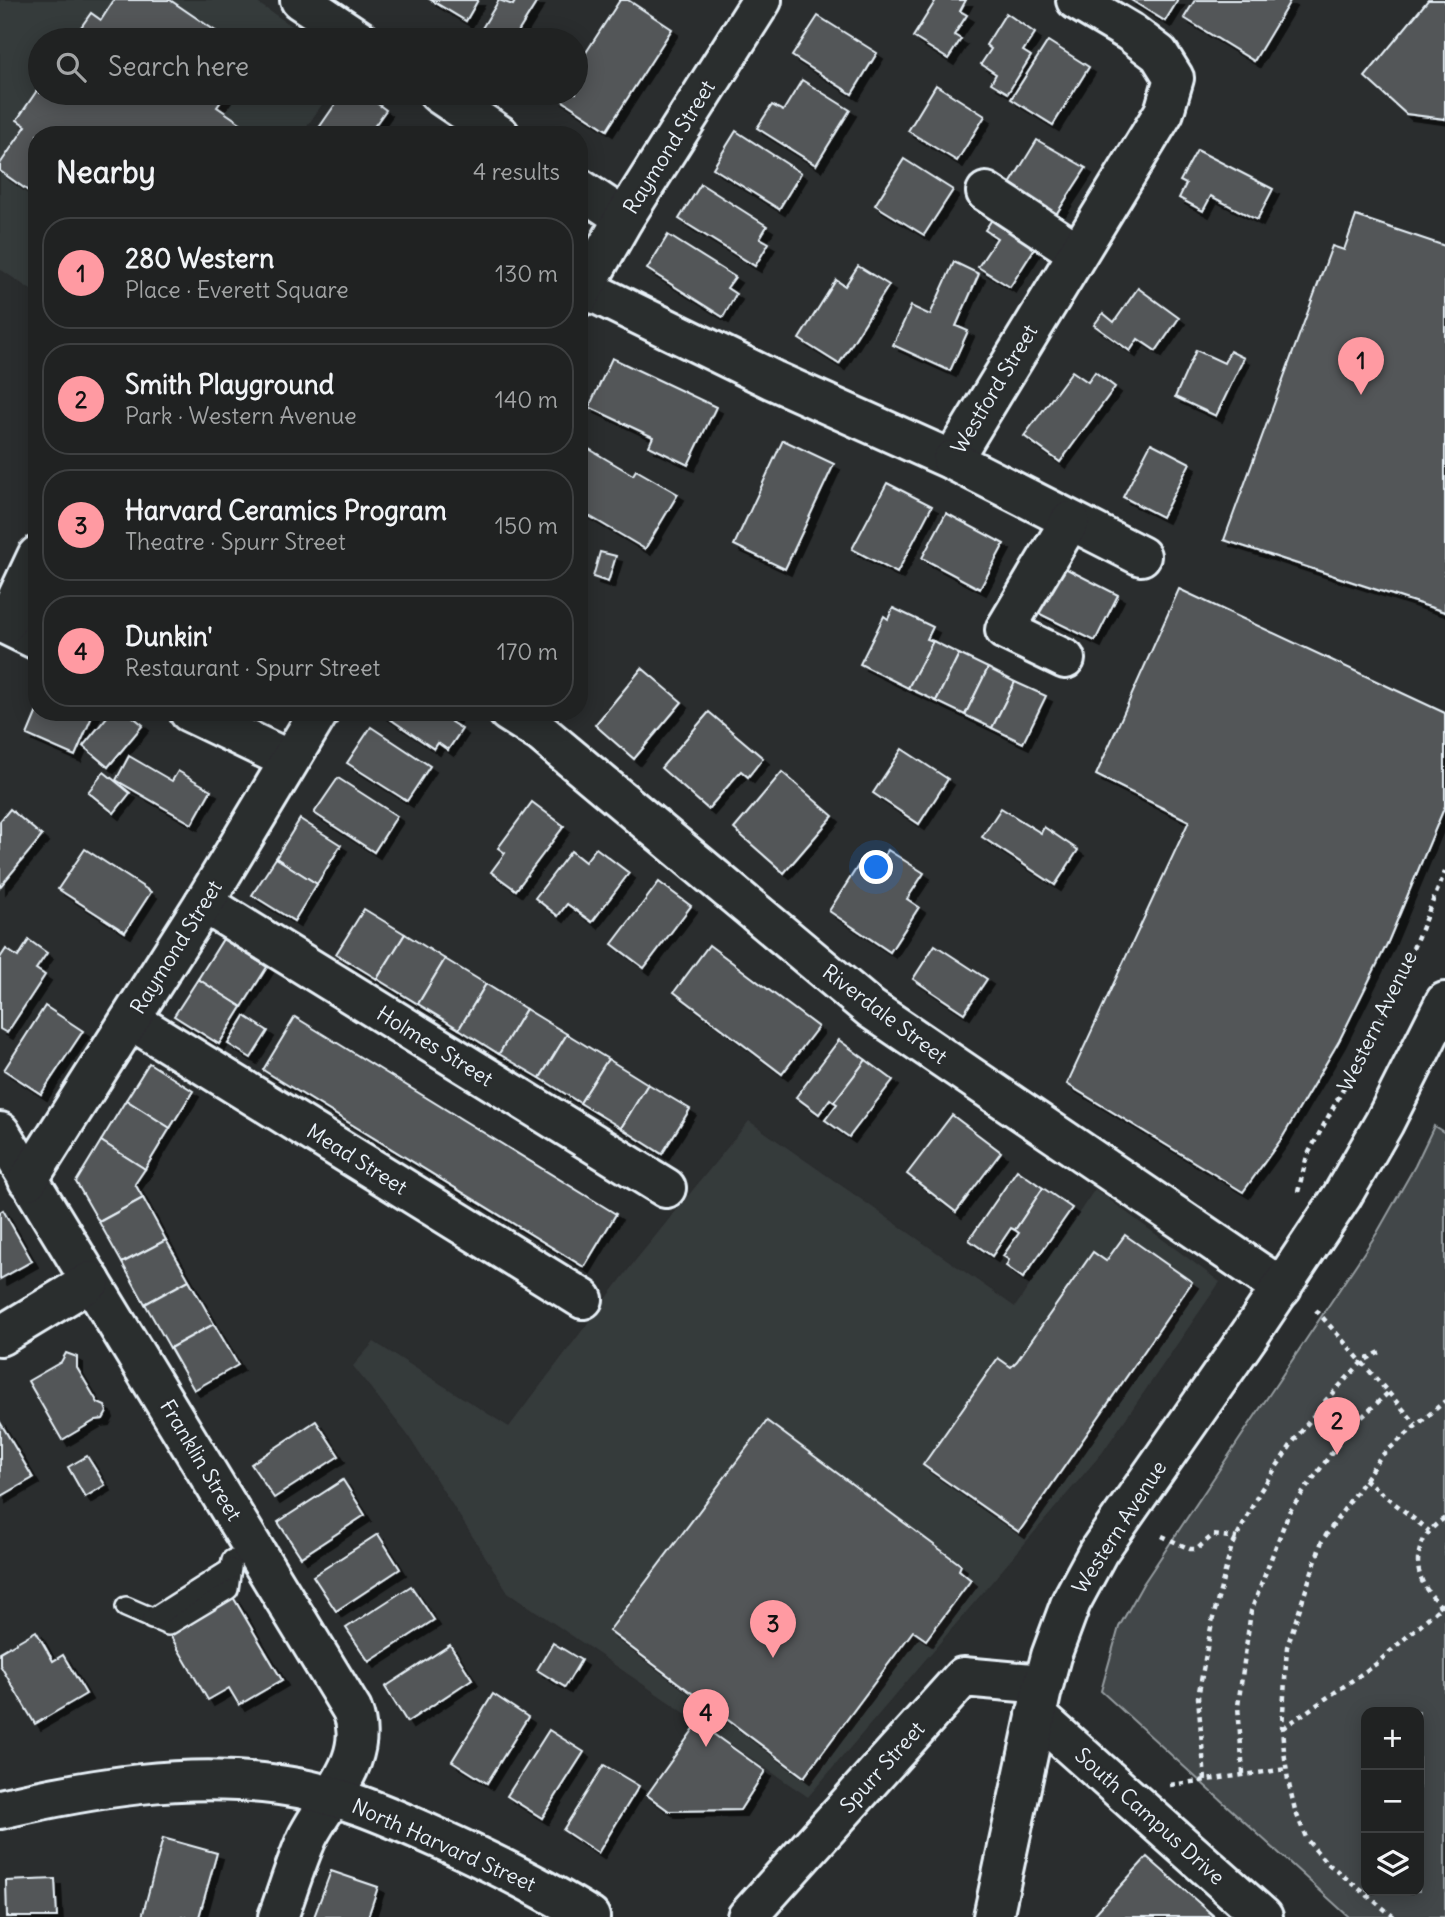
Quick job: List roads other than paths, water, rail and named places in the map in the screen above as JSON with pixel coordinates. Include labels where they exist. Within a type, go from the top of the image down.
[{"type":"street","points":[[300,0],[342,28]]},
{"type":"street","name":"Raymond Street","points":[[588,281],[624,218],[762,0]]},
{"type":"street","name":"Westford Street","points":[[588,295],[952,460],[1164,112],[1174,78],[1159,54],[1130,32],[1076,0]]},
{"type":"street","points":[[456,105],[487,126]]},
{"type":"street","points":[[986,192],[1077,252]]},
{"type":"street","points":[[588,194],[624,218]]},
{"type":"street","points":[[952,460],[1140,556]]},
{"type":"street","points":[[1065,659],[1005,630],[1070,521]]},
{"type":"street","points":[[14,628],[28,584]]},
{"type":"street","points":[[207,721],[289,760]]},
{"type":"street","name":"Raymond Street","points":[[28,1180],[204,903],[313,721]]},
{"type":"street","name":"Riverdale Street","points":[[522,721],[540,732],[871,1009],[1282,1288]]},
{"type":"street","name":"Holmes Street","points":[[204,903],[666,1188]]},
{"type":"street","name":"Western Avenue","points":[[993,1917],[1040,1699],[1064,1619],[1098,1552],[1282,1288],[1349,1184],[1390,1112],[1445,1002]]},
{"type":"street","name":"Mead Street","points":[[131,1020],[583,1299]]},
{"type":"street","name":"Franklin Street","points":[[0,1132],[357,1722],[358,1737],[354,1756],[307,1838],[278,1917]]},
{"type":"street","points":[[0,1336],[91,1281]]},
{"type":"street","name":"Spurr Street","points":[[747,1917],[963,1677],[1040,1699]]},
{"type":"street","name":"South Campus Drive","points":[[1040,1699],[1264,1917]]},
{"type":"street","name":"North Harvard Street","points":[[0,1809],[108,1788],[170,1782],[254,1782],[280,1785],[332,1797],[386,1815],[482,1858],[590,1917]]},
{"type":"lane","points":[[125,1607],[168,1625],[228,1589],[232,1565]]},
{"type":"place","name":"280 Western","points":[[1361,395]]},
{"type":"place","name":"Smith Playground","points":[[1337,1455]]},
{"type":"place","name":"Harvard Ceramics Program","points":[[773,1658]]},
{"type":"place","name":"Dunkin'","points":[[706,1747]]}]
